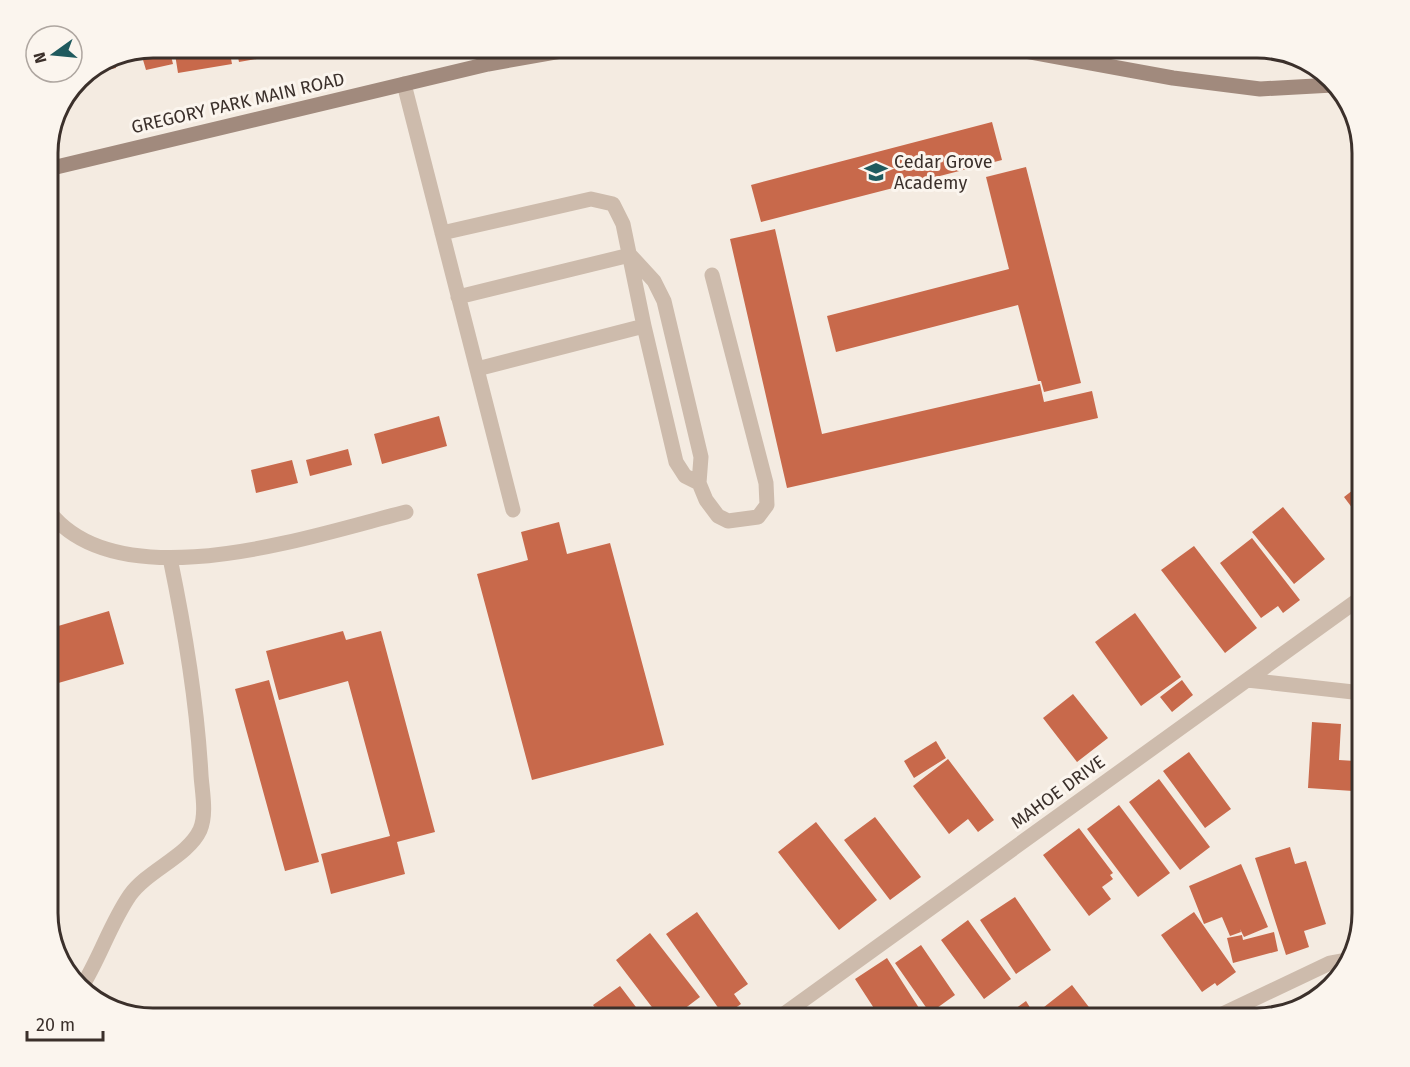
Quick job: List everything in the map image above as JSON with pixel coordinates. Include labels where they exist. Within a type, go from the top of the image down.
[{"type":"street","name":"GREGORY PARK MAIN ROAD","points":[[59,166],[488,64],[522,58]]},
{"type":"street","points":[[1063,58],[1173,78],[1260,89],[1323,86]]},
{"type":"street","points":[[404,84],[513,510]]},
{"type":"street","points":[[442,233],[591,199],[613,204],[624,224],[644,326],[676,462],[685,476],[699,483]]},
{"type":"street","points":[[458,297],[630,255]]},
{"type":"street","points":[[630,255],[654,281],[667,311],[701,457],[699,483],[718,516],[728,521],[753,520],[767,506],[766,483],[712,275]]},
{"type":"street","points":[[477,369],[644,326]]},
{"type":"street","points":[[59,523],[81,539],[113,552],[171,558],[238,554],[406,512]]},
{"type":"street","points":[[86,980],[131,894],[148,875],[185,848],[200,829],[203,805],[191,659],[171,558]]},
{"type":"street","name":"MAHOE DRIVE","points":[[792,1008],[1352,604]]},
{"type":"street","points":[[1247,680],[1352,692]]},
{"type":"street","points":[[1235,1008],[1329,963],[1339,961]]},
{"type":"building","points":[[172,58],[173,64],[146,70],[143,59]]},
{"type":"building","points":[[176,58],[231,58],[232,64],[178,73]]},
{"type":"building","points":[[238,58],[262,58],[239,62]]},
{"type":"building","name":"Cedar Grove Academy","points":[[992,122],[1002,160],[761,222],[751,185]]},
{"type":"building","points":[[1026,167],[1081,383],[1044,392],[1041,381],[1038,381],[1018,305],[836,352],[827,316],[1009,269],[986,177]]},
{"type":"building","points":[[775,229],[822,434],[1040,384],[1044,402],[1092,391],[1098,418],[787,488],[730,239]]},
{"type":"building","points":[[439,416],[447,446],[382,464],[374,434]]},
{"type":"building","points":[[348,449],[352,465],[310,476],[306,460]]},
{"type":"building","points":[[292,460],[298,483],[256,493],[251,470]]},
{"type":"building","points":[[1352,491],[1352,508],[1344,497]]},
{"type":"building","points":[[1283,507],[1325,559],[1294,584],[1252,532]]},
{"type":"building","points":[[559,522],[567,554],[610,543],[664,745],[532,780],[477,574],[528,560],[521,532]]},
{"type":"building","points":[[1252,538],[1300,600],[1283,613],[1278,606],[1261,618],[1220,563]]},
{"type":"building","points":[[1194,546],[1257,628],[1225,653],[1161,570]]},
{"type":"building","points":[[109,611],[124,664],[59,683],[59,626]]},
{"type":"building","points":[[1135,613],[1181,677],[1141,706],[1095,642]]},
{"type":"building","points":[[343,631],[346,640],[381,631],[435,832],[397,842],[405,874],[331,894],[321,854],[390,836],[348,681],[279,700],[266,651]]},
{"type":"building","points":[[269,680],[319,862],[285,871],[235,689]]},
{"type":"building","points":[[1182,680],[1193,695],[1172,712],[1160,697]]},
{"type":"building","points":[[1073,694],[1108,738],[1077,762],[1043,718]]},
{"type":"building","points":[[1312,722],[1341,724],[1339,760],[1352,761],[1352,791],[1308,788]]},
{"type":"building","points":[[936,741],[946,758],[914,778],[904,761]]},
{"type":"building","points":[[1189,752],[1231,809],[1205,828],[1163,771]]},
{"type":"building","points":[[948,759],[994,820],[978,832],[968,819],[949,834],[913,786]]},
{"type":"building","points":[[1159,779],[1210,847],[1180,870],[1129,802]]},
{"type":"building","points":[[1119,805],[1170,873],[1138,897],[1087,829]]},
{"type":"building","points":[[875,817],[921,877],[890,900],[844,840]]},
{"type":"building","points":[[816,822],[877,900],[839,930],[778,852]]},
{"type":"building","points":[[1079,828],[1113,873],[1110,875],[1113,879],[1102,887],[1111,899],[1089,916],[1043,855]]},
{"type":"building","points":[[1290,847],[1295,864],[1306,861],[1326,924],[1304,931],[1309,947],[1286,955],[1255,858]]},
{"type":"building","points":[[1241,864],[1268,927],[1244,937],[1240,929],[1241,932],[1230,936],[1222,917],[1204,924],[1189,886]]},
{"type":"building","points":[[1015,897],[1051,950],[1016,974],[980,920]]},
{"type":"building","points":[[697,912],[748,984],[734,994],[741,1004],[735,1008],[718,1008],[666,934]]},
{"type":"building","points":[[1194,912],[1236,972],[1217,986],[1215,983],[1202,992],[1161,935]]},
{"type":"building","points":[[968,920],[1011,979],[984,999],[941,940]]},
{"type":"building","points":[[1274,932],[1278,951],[1233,963],[1227,938],[1242,935],[1243,940]]},
{"type":"building","points":[[650,933],[700,997],[686,1008],[653,1008],[616,960]]},
{"type":"building","points":[[921,945],[955,995],[937,1008],[926,1008],[895,963]]},
{"type":"building","points":[[887,958],[919,1008],[874,1008],[855,979]]},
{"type":"building","points":[[1072,985],[1090,1008],[1043,1008]]},
{"type":"building","points":[[620,986],[637,1008],[595,1008],[593,1005]]},
{"type":"building","points":[[1026,1001],[1030,1008],[1016,1008]]},
{"type":"place","name":"Cedar Grove Academy","points":[[876,172]]}]
